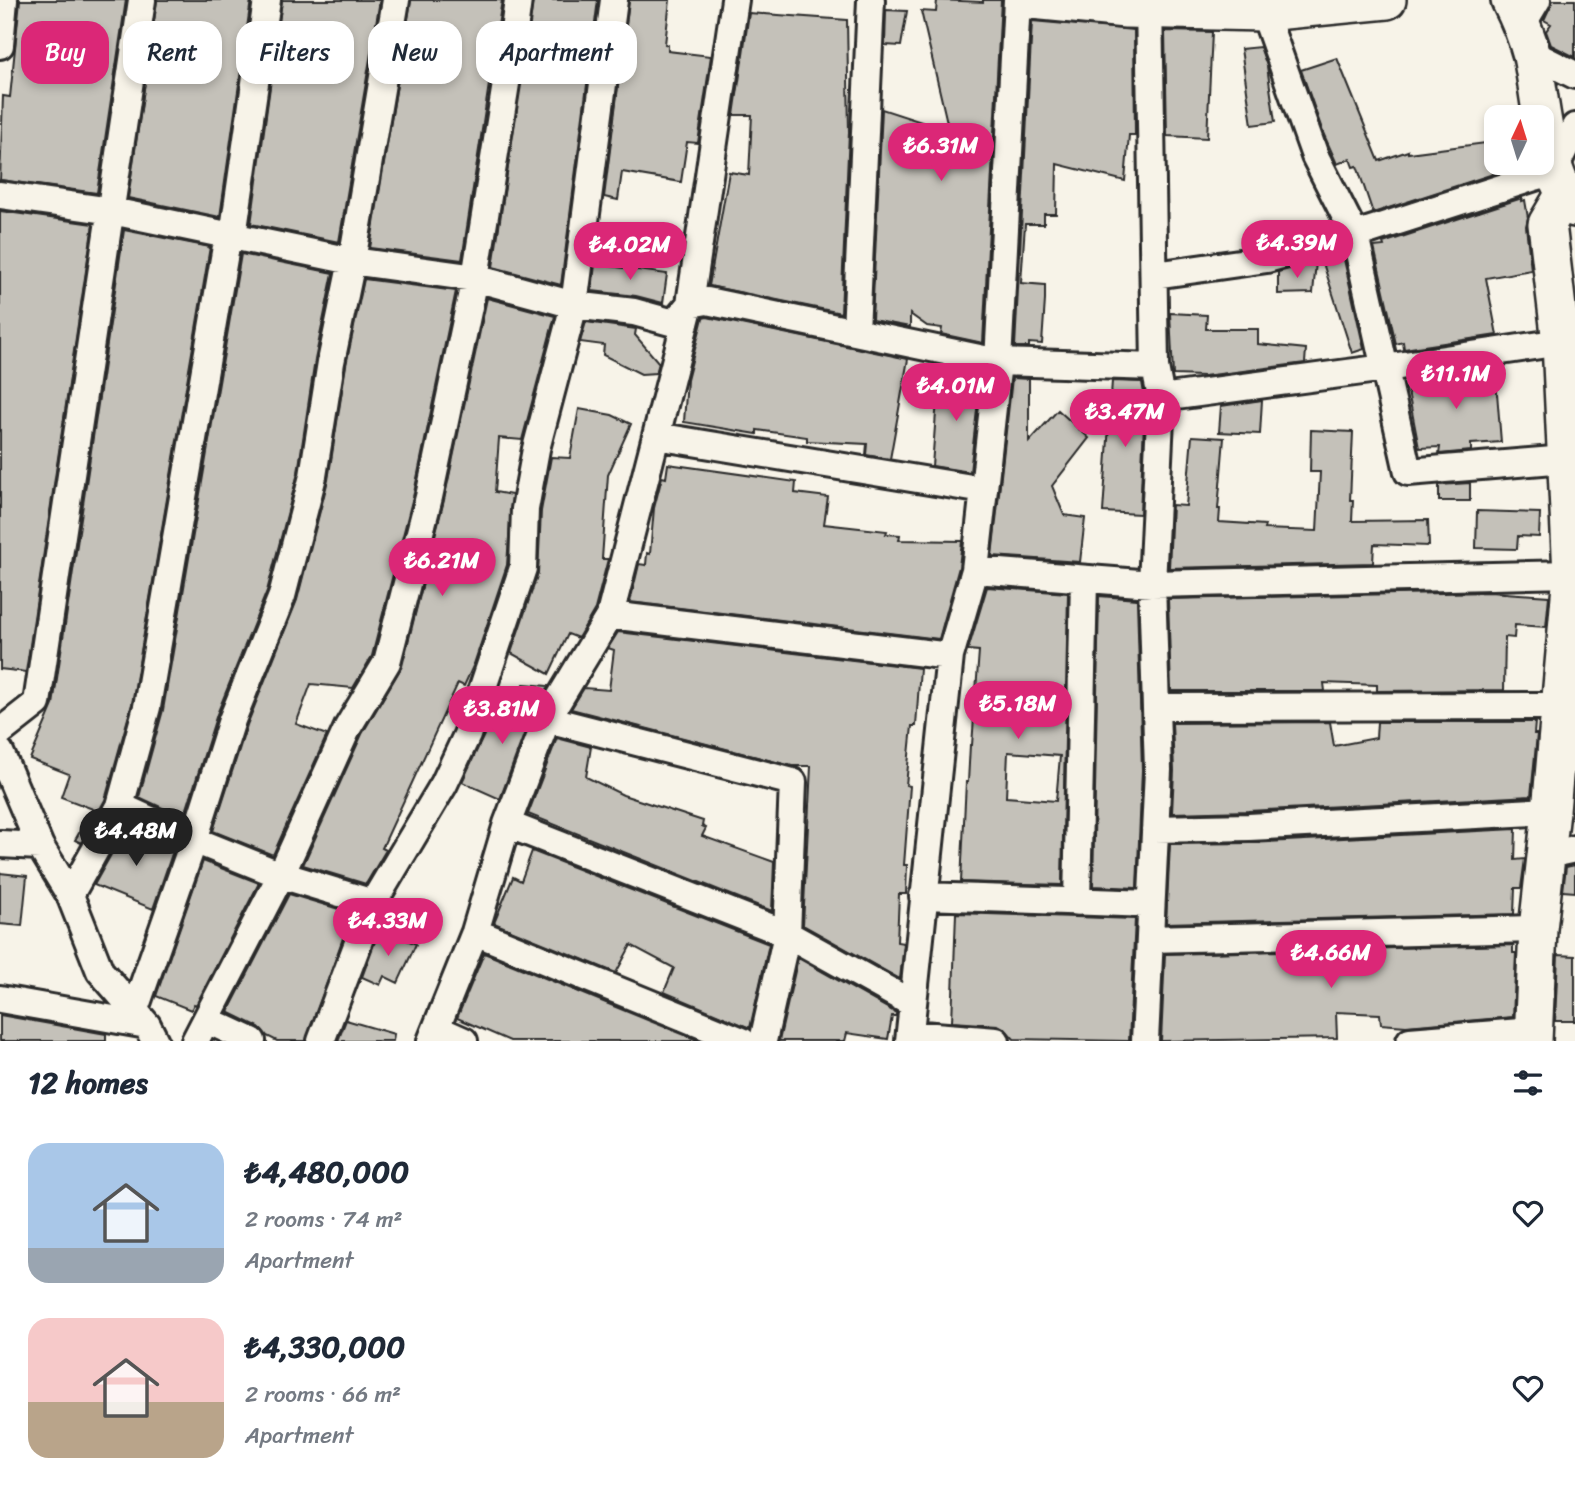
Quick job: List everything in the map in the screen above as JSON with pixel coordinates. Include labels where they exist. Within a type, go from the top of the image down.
[{"type":"street","points":[[0,45],[4,0]]},
{"type":"street","points":[[0,732],[37,703],[142,0]]},
{"type":"street","points":[[69,895],[120,806],[147,707],[230,236],[267,0]]},
{"type":"street","points":[[145,1026],[194,840],[232,720],[282,596],[313,476],[397,0]]},
{"type":"street","points":[[251,1041],[201,1030],[281,875],[348,727],[387,662],[429,497],[475,278],[517,0]]},
{"type":"street","points":[[321,1041],[373,903],[444,784],[467,735],[523,568],[525,509],[537,449],[574,305],[614,0]]},
{"type":"street","points":[[464,1041],[434,1035],[475,932],[507,824],[547,719],[610,615],[690,304],[735,0]]},
{"type":"street","points":[[856,332],[871,0]]},
{"type":"street","points":[[996,1041],[910,1038],[950,656],[975,570],[998,362],[1017,0]]},
{"type":"street","points":[[1032,0],[1264,6],[1387,0]]},
{"type":"street","points":[[1145,1041],[1158,770],[1152,584],[1161,398],[1155,367],[1148,5]]},
{"type":"street","points":[[1264,6],[1315,156],[1355,235],[1408,472],[1566,459]]},
{"type":"street","points":[[1525,20],[1564,191]]},
{"type":"street","points":[[1525,20],[1575,75]]},
{"type":"street","points":[[1410,1041],[1533,1036],[1538,929],[1561,852],[1551,811],[1560,706],[1571,634],[1572,574],[1561,342],[1548,223],[1564,191],[1575,127]]},
{"type":"street","points":[[1155,275],[1267,258],[1355,235],[1564,191]]},
{"type":"street","points":[[0,195],[112,211],[352,261],[475,278],[574,305],[634,313],[674,323],[690,304],[707,301],[998,362],[1155,367]]},
{"type":"street","points":[[1161,398],[1385,369],[1561,342]]},
{"type":"street","points":[[656,436],[984,490]]},
{"type":"street","points":[[975,570],[1152,584],[1572,574]]},
{"type":"street","points":[[1077,902],[1084,579]]},
{"type":"street","points":[[610,615],[950,656]]},
{"type":"street","points":[[1156,707],[1560,706]]},
{"type":"street","points":[[547,719],[793,782],[787,934],[763,1041]]},
{"type":"street","points":[[0,752],[40,846],[69,895],[100,971],[145,1026]]},
{"type":"street","points":[[120,806],[194,840],[281,875],[373,903]]},
{"type":"street","points":[[1155,829],[1249,827],[1551,811]]},
{"type":"street","points":[[507,824],[787,934],[912,1004]]},
{"type":"street","points":[[0,844],[40,846]]},
{"type":"street","points":[[923,896],[1151,904]]},
{"type":"street","points":[[1150,939],[1538,929]]},
{"type":"street","points":[[475,932],[742,1041]]},
{"type":"street","points":[[0,999],[145,1026]]},
{"type":"building","points":[[20,0],[126,0],[97,193],[0,180],[3,96],[10,97]]},
{"type":"building","points":[[157,0],[251,0],[248,21],[236,21],[236,84],[239,84],[220,217],[128,198],[145,84],[222,84],[222,21],[154,21]]},
{"type":"building","points":[[282,0],[380,0],[376,21],[368,21],[368,71],[339,242],[251,224],[270,84],[354,84],[354,21],[279,21]]},
{"type":"building","points":[[411,0],[502,0],[499,21],[476,21],[476,84],[489,84],[462,260],[370,248],[397,84],[462,84],[462,21],[408,21]]},
{"type":"building","points":[[533,0],[598,0],[595,21],[530,21]]},
{"type":"building","points":[[629,0],[670,0],[665,44],[668,45],[668,51],[711,56],[698,143],[687,142],[681,182],[622,172],[618,200],[604,197],[618,84],[637,84],[637,21],[626,21]]},
{"type":"building","points":[[937,0],[1001,0],[983,343],[941,334],[942,328],[927,326],[910,314],[910,327],[872,320],[882,109],[949,131],[921,11],[936,12]]},
{"type":"building","points":[[1553,0],[1575,0],[1575,57],[1551,45],[1546,31],[1551,24],[1544,20]]},
{"type":"building","points":[[886,10],[907,11],[901,46],[885,45]]},
{"type":"building","points":[[749,13],[847,20],[849,132],[841,313],[709,286],[729,172],[749,175],[752,115],[734,115]]},
{"type":"building","points":[[1032,21],[1134,30],[1135,135],[1129,135],[1125,181],[1057,164],[1056,214],[1044,214],[1044,224],[1025,224],[1021,283],[1045,285],[1042,344],[1029,343],[1029,347],[1015,347]]},
{"type":"building","points":[[1165,31],[1212,32],[1207,138],[1167,136]]},
{"type":"building","points":[[1260,47],[1267,66],[1275,122],[1252,125],[1241,49]]},
{"type":"building","points":[[1337,58],[1379,161],[1408,151],[1484,143],[1484,175],[1490,175],[1373,213],[1357,166],[1353,167],[1350,159],[1337,164],[1301,70]]},
{"type":"building","points":[[520,84],[587,84],[561,285],[493,267]]},
{"type":"building","points":[[1522,198],[1522,201],[1525,200],[1528,218],[1526,226],[1531,270],[1486,278],[1497,335],[1404,349],[1403,342],[1396,344],[1374,247],[1384,246],[1383,243]]},
{"type":"building","points":[[0,211],[93,224],[26,672],[0,669]]},
{"type":"building","points":[[124,230],[210,247],[132,704],[105,800],[81,843],[75,840],[93,809],[61,797],[69,774],[30,759],[53,705]]},
{"type":"building","points":[[241,254],[333,273],[315,360],[298,473],[267,591],[217,714],[184,818],[139,797],[163,710]]},
{"type":"building","points":[[1343,255],[1364,349],[1352,353],[1322,260]]},
{"type":"building","points":[[1316,262],[1313,293],[1278,294],[1278,272]]},
{"type":"building","points":[[595,264],[667,274],[663,303],[636,296],[592,291]]},
{"type":"building","points":[[364,279],[456,291],[414,493],[372,656],[353,688],[311,684],[296,724],[327,735],[273,855],[213,831],[247,725],[297,600],[328,480],[346,365]]},
{"type":"building","points":[[487,298],[555,316],[522,440],[499,438],[495,492],[512,495],[507,565],[474,664],[464,686],[458,683],[382,848],[386,850],[366,884],[303,865],[362,734],[402,666],[444,500]]},
{"type":"building","points":[[1170,313],[1207,315],[1206,329],[1258,329],[1258,344],[1306,349],[1305,363],[1204,376],[1173,375]]},
{"type":"building","points":[[703,318],[908,359],[890,459],[866,455],[867,444],[807,441],[807,437],[757,430],[757,434],[684,422],[687,380]]},
{"type":"building","points":[[586,322],[636,329],[635,335],[659,363],[656,373],[641,374],[603,355],[604,345],[580,342]]},
{"type":"building","points":[[1495,368],[1501,442],[1471,444],[1471,451],[1439,454],[1440,447],[1419,448],[1406,381]]},
{"type":"building","points":[[962,371],[981,374],[970,472],[932,466],[938,386],[964,382]]},
{"type":"building","points":[[1012,378],[1029,379],[1029,442],[1058,410],[1089,438],[1052,486],[1064,515],[1085,518],[1080,562],[992,556]]},
{"type":"building","points":[[1112,381],[1142,382],[1145,399],[1140,514],[1103,512]]},
{"type":"building","points":[[1262,400],[1260,434],[1219,432],[1221,406]]},
{"type":"building","points":[[579,409],[612,415],[631,424],[608,475],[602,559],[608,559],[595,609],[578,638],[568,634],[549,674],[511,653],[538,573],[541,511],[551,457],[570,458]]},
{"type":"building","points":[[1311,430],[1353,432],[1350,500],[1353,500],[1352,521],[1428,520],[1429,546],[1374,544],[1373,563],[1169,568],[1172,505],[1186,506],[1192,436],[1224,438],[1219,522],[1265,525],[1264,529],[1317,531],[1320,472],[1310,472]]},
{"type":"building","points":[[668,464],[796,482],[795,493],[828,497],[824,524],[887,531],[886,534],[900,535],[899,540],[962,541],[959,567],[939,639],[630,602],[639,564],[646,565],[647,553],[650,554],[654,508],[662,477],[666,478]]},
{"type":"building","points":[[1470,483],[1470,501],[1439,501],[1439,485]]},
{"type":"building","points":[[1477,511],[1540,513],[1539,537],[1518,536],[1517,549],[1476,548]]},
{"type":"building","points":[[987,587],[1068,593],[1062,885],[961,882],[966,782],[972,745],[979,651],[968,650]],"holes":[[[1008,752],[1060,756],[1056,801],[1006,797]]]},
{"type":"building","points":[[1489,592],[1549,596],[1546,627],[1515,625],[1514,638],[1505,637],[1504,690],[1377,691],[1377,685],[1324,683],[1325,691],[1171,691],[1168,599]]},
{"type":"building","points":[[1099,596],[1137,599],[1142,770],[1137,888],[1093,886]]},
{"type":"building","points":[[618,632],[920,668],[916,726],[912,726],[906,785],[910,786],[904,865],[907,865],[906,894],[899,894],[897,942],[904,943],[900,979],[803,925],[811,766],[792,766],[571,709],[584,688],[609,690],[614,650],[608,648]]},
{"type":"building","points":[[524,684],[549,686],[532,713],[500,799],[462,782],[492,718],[509,727]]},
{"type":"building","points":[[1330,722],[1334,746],[1376,738],[1377,722],[1535,722],[1534,734],[1537,734],[1531,796],[1172,813],[1172,723]]},
{"type":"building","points":[[557,738],[591,747],[586,777],[623,795],[703,821],[702,826],[706,828],[702,836],[774,862],[772,911],[528,814]]},
{"type":"building","points":[[127,826],[174,848],[153,909],[94,885]]},
{"type":"building","points":[[1516,829],[1515,860],[1525,859],[1521,888],[1515,888],[1514,914],[1166,923],[1170,844],[1250,843]]},
{"type":"building","points":[[532,851],[769,944],[750,1028],[664,992],[674,968],[631,945],[616,973],[494,923],[513,877],[521,881]]},
{"type":"building","points":[[203,861],[259,883],[191,1010],[156,996]]},
{"type":"building","points":[[1575,865],[1575,892],[1563,891],[1566,867]]},
{"type":"building","points":[[0,873],[27,876],[22,926],[0,924]]},
{"type":"building","points":[[289,894],[352,913],[306,1041],[277,1041],[267,1036],[259,1027],[228,1012]]},
{"type":"building","points":[[956,913],[1135,919],[1129,1041],[1014,1039],[998,1025],[952,1022]]},
{"type":"building","points":[[380,928],[416,944],[398,983],[384,976],[380,985],[362,977]]},
{"type":"building","points":[[1513,945],[1513,953],[1516,953],[1513,1017],[1406,1026],[1381,1024],[1380,1014],[1336,1012],[1337,1038],[1161,1041],[1165,954]]},
{"type":"building","points":[[484,953],[700,1041],[510,1041],[457,1018]]},
{"type":"building","points":[[1558,955],[1575,956],[1575,1021],[1555,1021]]},
{"type":"building","points":[[798,958],[896,1013],[896,1016],[892,1016],[888,1039],[847,1033],[845,1041],[779,1041]]},
{"type":"building","points":[[0,1015],[106,1034],[106,1041],[0,1041]]},
{"type":"building","points":[[346,1020],[394,1034],[393,1041],[338,1041]]}]
